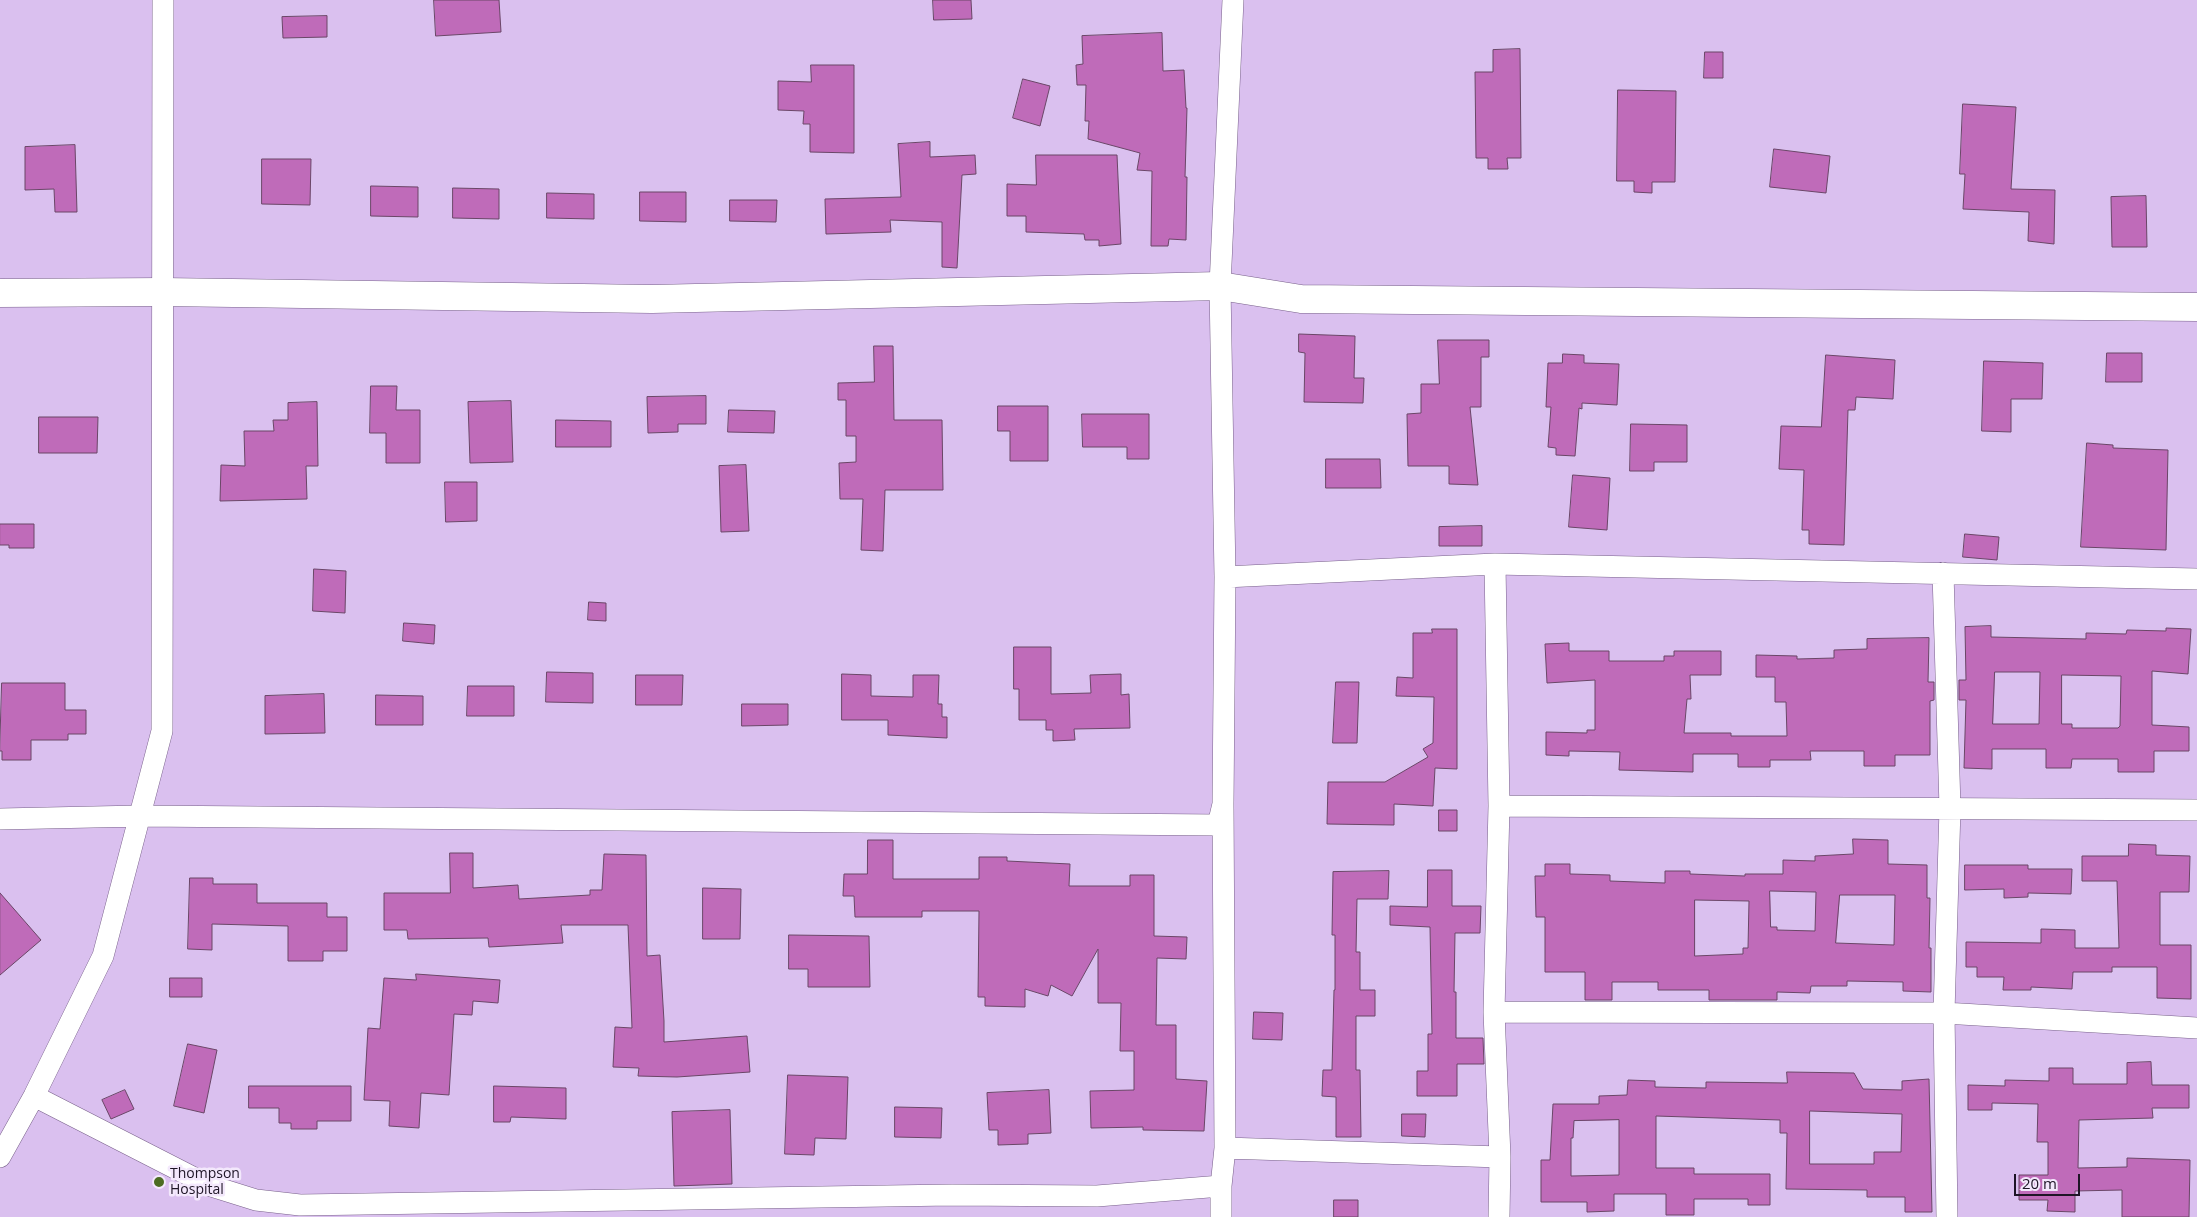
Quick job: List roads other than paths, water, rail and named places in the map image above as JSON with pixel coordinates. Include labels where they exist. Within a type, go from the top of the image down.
[{"type":"street","points":[[0,1157],[34,1096],[103,956],[162,731],[163,0]]},
{"type":"street","points":[[1222,1217],[1221,1186],[1225,1148],[1222,804],[1225,577],[1220,286],[1233,0]]},
{"type":"street","points":[[0,293],[163,292],[652,299],[1220,286],[1301,299],[2197,307]]},
{"type":"street","points":[[1225,577],[1496,564],[2197,579]]},
{"type":"street","points":[[1496,564],[1499,806],[1494,1012],[1500,1158],[1499,1217]]},
{"type":"street","points":[[1943,573],[1950,808],[1944,1013],[1947,1217]]},
{"type":"street","points":[[0,819],[140,816],[1218,825],[1222,804]]},
{"type":"street","points":[[1499,806],[2197,810]]},
{"type":"street","points":[[1494,1012],[1944,1013],[2197,1028]]},
{"type":"street","points":[[34,1096],[208,1185],[256,1200],[300,1205],[952,1195],[1097,1196],[1221,1186]]},
{"type":"street","points":[[1225,1148],[1500,1158]]},
{"type":"place","name":"Thompson Hospital","points":[[159,1182]]}]
